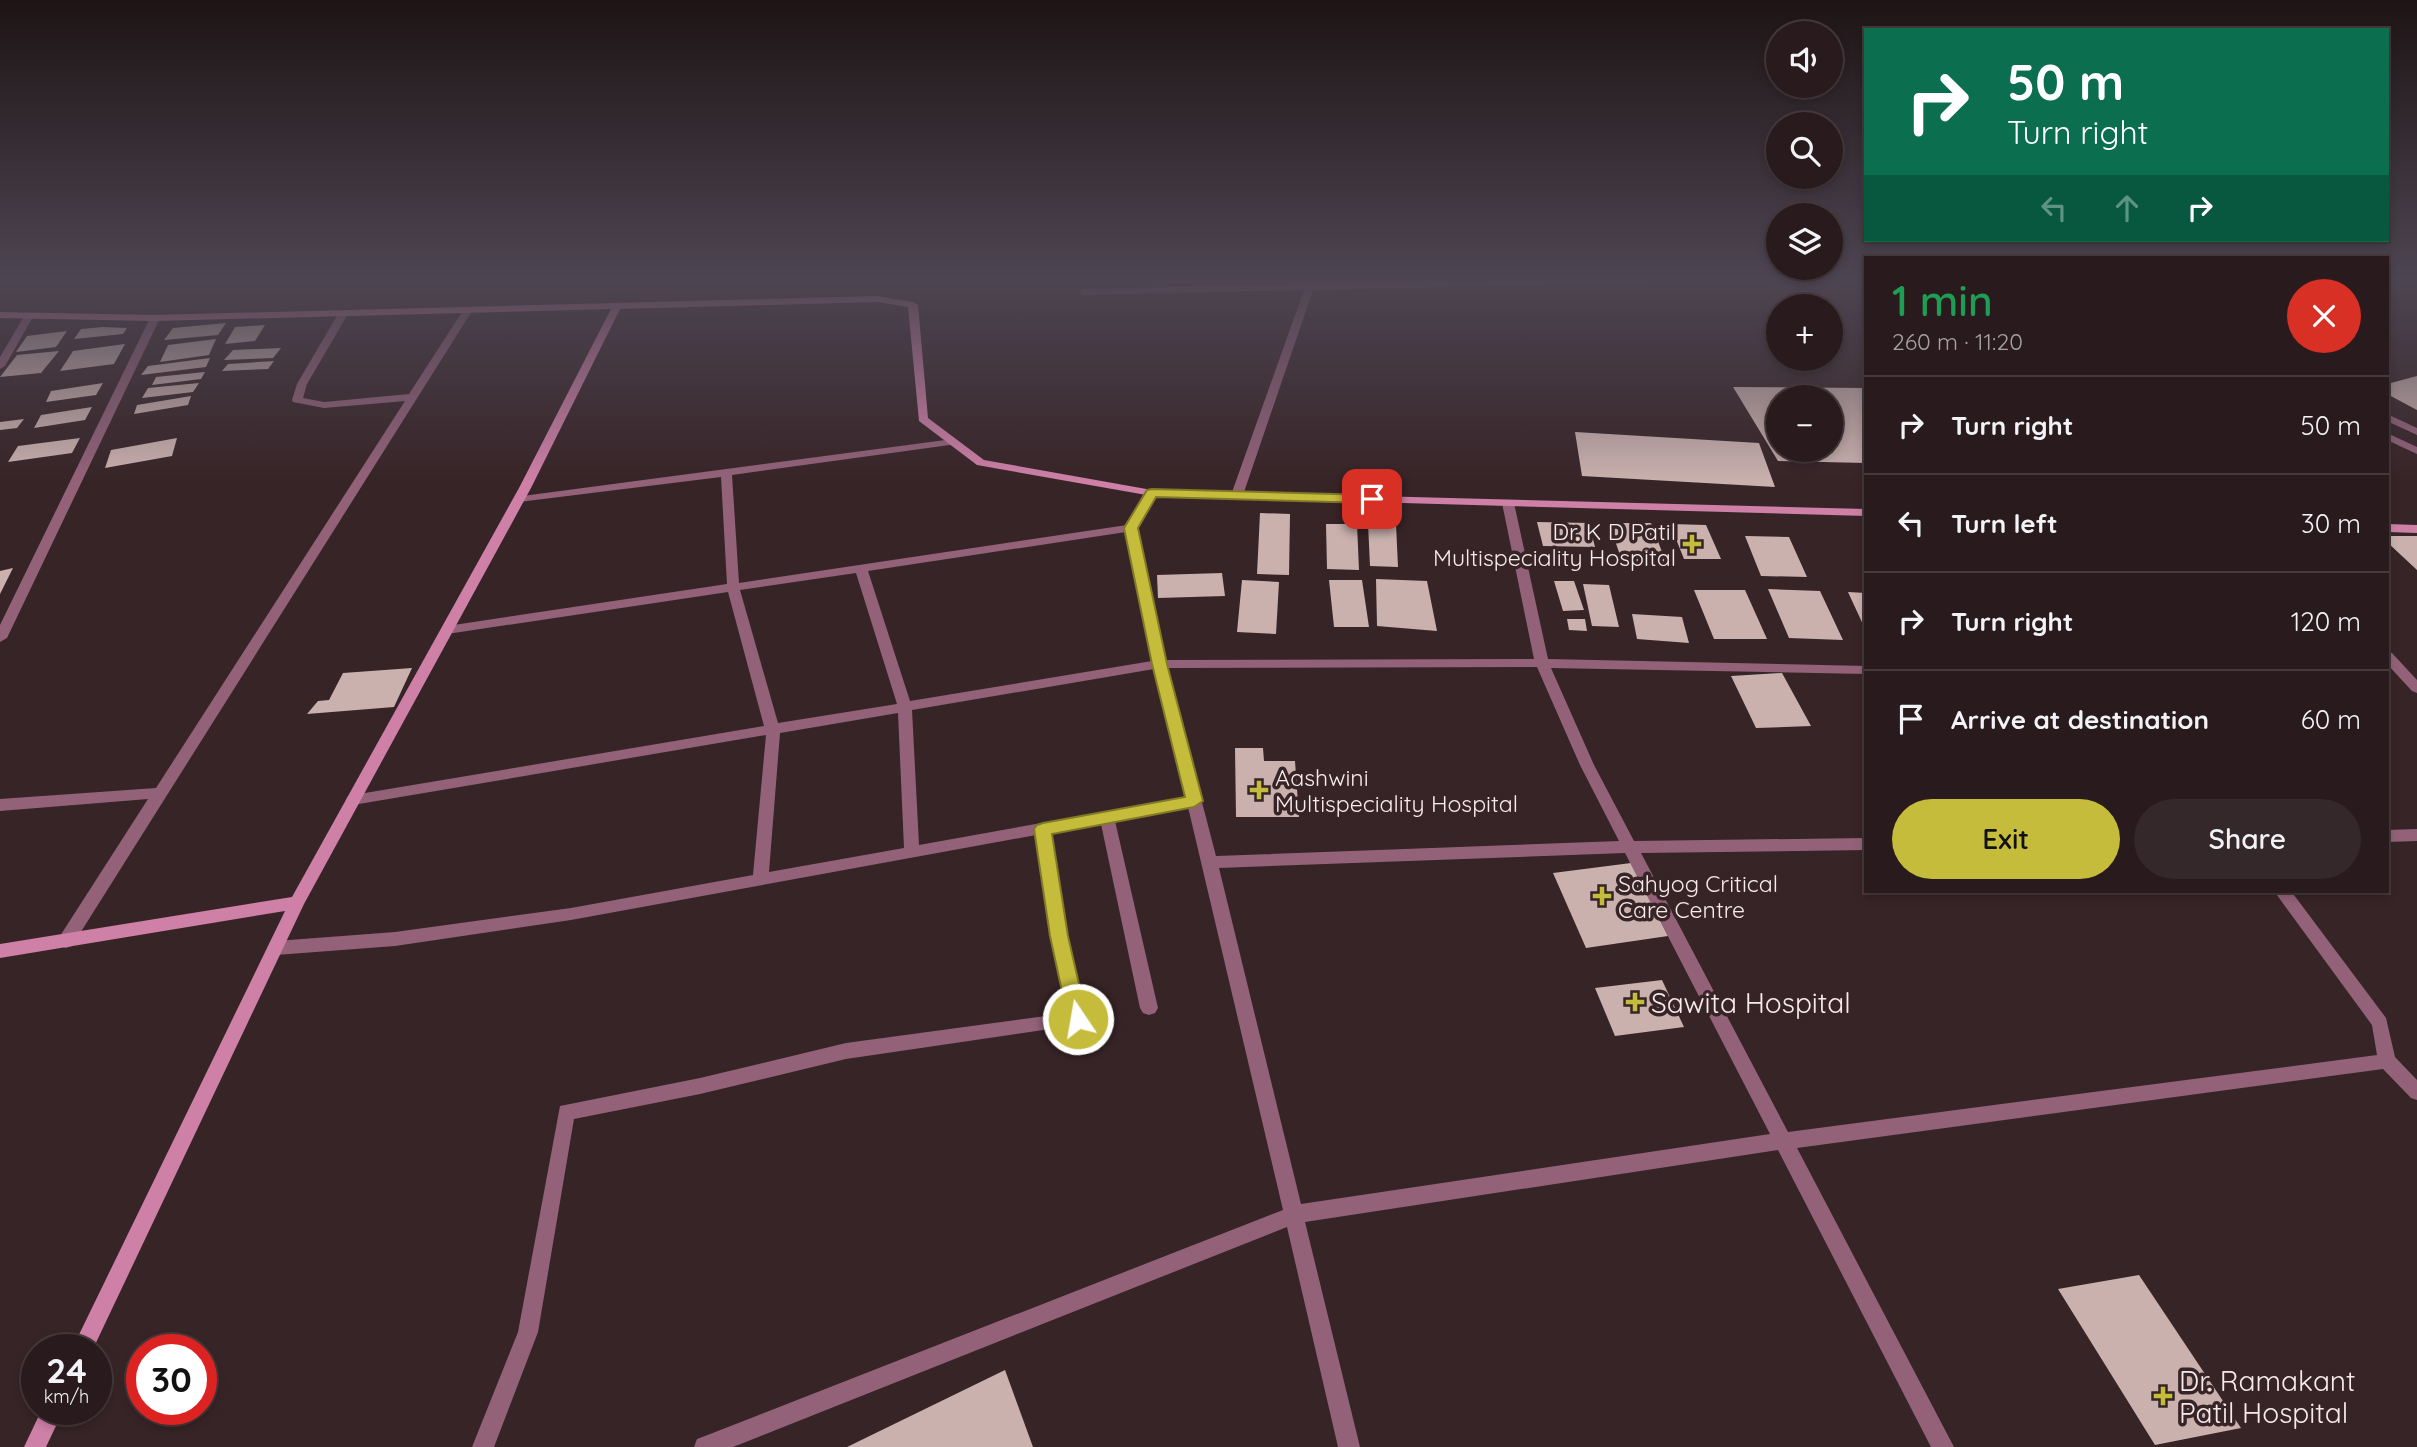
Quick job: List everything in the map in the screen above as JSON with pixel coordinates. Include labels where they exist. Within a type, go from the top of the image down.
[{"type":"main road","points":[[89,1334],[297,903],[519,499],[596,347]]},
{"type":"main road","points":[[917,347],[923,419],[981,463],[1152,493],[1864,513]]},
{"type":"main road","points":[[2389,528],[2417,529]]},
{"type":"main road","points":[[0,951],[297,903]]},
{"type":"main road","points":[[34,1447],[45,1425]]},
{"type":"street","points":[[0,366],[11,347]]},
{"type":"street","points":[[0,638],[141,347]]},
{"type":"street","points":[[324,347],[302,384],[297,400],[324,405],[412,397]]},
{"type":"street","points":[[66,941],[444,347]]},
{"type":"street","points":[[1237,495],[1288,347]]},
{"type":"street","points":[[2389,417],[2417,432]]},
{"type":"street","points":[[2389,437],[2417,450]]},
{"type":"street","points":[[519,499],[627,488],[953,442]]},
{"type":"street","points":[[726,473],[733,587],[773,731],[761,878]]},
{"type":"street","points":[[1152,493],[1131,528],[1159,664],[1210,862],[1349,1447]]},
{"type":"street","points":[[1507,503],[1542,663],[1587,765],[1943,1447]]},
{"type":"street","points":[[447,630],[1131,528]]},
{"type":"street","points":[[861,569],[905,708],[912,852]]},
{"type":"street","points":[[2389,658],[2417,688]]},
{"type":"street","points":[[354,800],[1159,664],[1542,663],[1864,670]]},
{"type":"street","points":[[0,805],[160,793]]},
{"type":"street","points":[[276,947],[395,939],[571,914],[1194,801]]},
{"type":"street","points":[[1107,817],[1149,1007]]},
{"type":"street","points":[[483,1447],[528,1332],[566,1112],[700,1086],[846,1051],[1078,1019],[1059,936],[1043,829]]},
{"type":"street","points":[[2389,836],[2417,835]]},
{"type":"street","points":[[1210,862],[1629,847],[1864,844]]},
{"type":"street","points":[[2284,893],[2381,1023],[2387,1061],[2417,1092]]},
{"type":"street","points":[[705,1447],[1293,1215],[1783,1142],[2387,1061]]},
{"type":"building","points":[[20,347],[56,347],[56,347],[16,352]]},
{"type":"building","points":[[124,347],[114,364],[60,371],[73,351]]},
{"type":"building","points":[[167,347],[213,347],[209,355],[160,362]]},
{"type":"building","points":[[281,348],[273,358],[224,360],[233,350]]},
{"type":"building","points":[[59,351],[41,373],[0,377],[17,355]]},
{"type":"building","points":[[210,358],[206,367],[141,375],[148,366]]},
{"type":"building","points":[[274,361],[268,369],[222,371],[228,364]]},
{"type":"building","points":[[205,372],[201,379],[152,385],[156,377]]},
{"type":"building","points":[[2417,376],[2417,410],[2389,395],[2389,383]]},
{"type":"building","points":[[103,383],[96,395],[46,402],[51,391]]},
{"type":"building","points":[[199,383],[193,392],[142,398],[148,388]]},
{"type":"building","points":[[1733,387],[1766,387],[1766,441]]},
{"type":"building","points":[[1843,388],[1864,388],[1864,463],[1822,462],[1843,462]]},
{"type":"building","points":[[191,396],[188,405],[134,414],[137,405]]},
{"type":"building","points":[[92,407],[85,420],[34,428],[41,415]]},
{"type":"building","points":[[24,419],[17,428],[0,430],[0,422]]},
{"type":"building","points":[[1575,432],[1759,443],[1775,487],[1582,476]]},
{"type":"building","points":[[80,438],[72,453],[8,462],[18,446]]},
{"type":"building","points":[[177,438],[172,456],[105,468],[111,450]]},
{"type":"building","points":[[1260,513],[1290,514],[1289,575],[1257,574]]},
{"type":"building","points":[[1537,522],[1589,523],[1595,547],[1543,546]]},
{"type":"building","points":[[1368,523],[1396,524],[1398,567],[1370,566]]},
{"type":"building","points":[[1609,523],[1651,523],[1667,565],[1623,564]]},
{"type":"building","points":[[1326,524],[1357,524],[1359,570],[1327,569]]},
{"type":"building","points":[[1670,524],[1706,525],[1721,559],[1684,559]]},
{"type":"building","points":[[1745,536],[1789,537],[1807,577],[1761,576]]},
{"type":"building","points":[[2389,536],[2417,536],[2417,570],[2389,544]]},
{"type":"building","points":[[13,568],[0,594],[0,571]]},
{"type":"building","points":[[1222,573],[1225,596],[1158,598],[1157,575]]},
{"type":"building","points":[[1376,579],[1427,581],[1437,631],[1377,626]]},
{"type":"building","points":[[1242,580],[1279,582],[1276,634],[1237,632]]},
{"type":"building","points":[[1329,580],[1362,580],[1369,627],[1334,627]]},
{"type":"building","points":[[1554,581],[1574,581],[1584,610],[1563,611]]},
{"type":"building","points":[[1583,584],[1609,585],[1619,627],[1592,626]]},
{"type":"building","points":[[1768,589],[1820,591],[1843,640],[1789,638]]},
{"type":"building","points":[[1694,590],[1745,590],[1767,639],[1714,639]]},
{"type":"building","points":[[1848,592],[1864,593],[1864,627]]},
{"type":"building","points":[[1632,614],[1682,617],[1689,643],[1637,639]]},
{"type":"building","points":[[1567,619],[1585,619],[1587,631],[1569,630]]},
{"type":"building","points":[[412,668],[394,707],[307,714],[318,701],[329,700],[343,673]]},
{"type":"building","points":[[1782,673],[1811,726],[1756,728],[1731,676]]},
{"type":"building","points":[[1235,748],[1263,748],[1264,761],[1295,761],[1299,817],[1236,817]]},
{"type":"building","points":[[1631,863],[1668,936],[1586,948],[1553,873]]},
{"type":"building","points":[[1662,980],[1684,1027],[1615,1036],[1595,988]]},
{"type":"building","points":[[2139,1275],[2241,1428],[2155,1445],[2058,1289]]},
{"type":"building","points":[[1005,1370],[1033,1447],[847,1447]]},
{"type":"place","name":"Dr. K D Patil Multispeciality Hospital","points":[[1692,544]]},
{"type":"place","name":"Aashwini Multispeciality Hospital","points":[[1259,790]]},
{"type":"place","name":"Sahyog Critical Care Centre","points":[[1602,896]]},
{"type":"place","name":"Sawita Hospital","points":[[1635,1002]]},
{"type":"place","name":"Dr. Ramakant Patil Hospital","points":[[2163,1396]]},
{"type":"route","points":[[1078,1019],[1059,936],[1043,829],[1194,801],[1159,664],[1131,528],[1152,493],[1372,499]]}]
